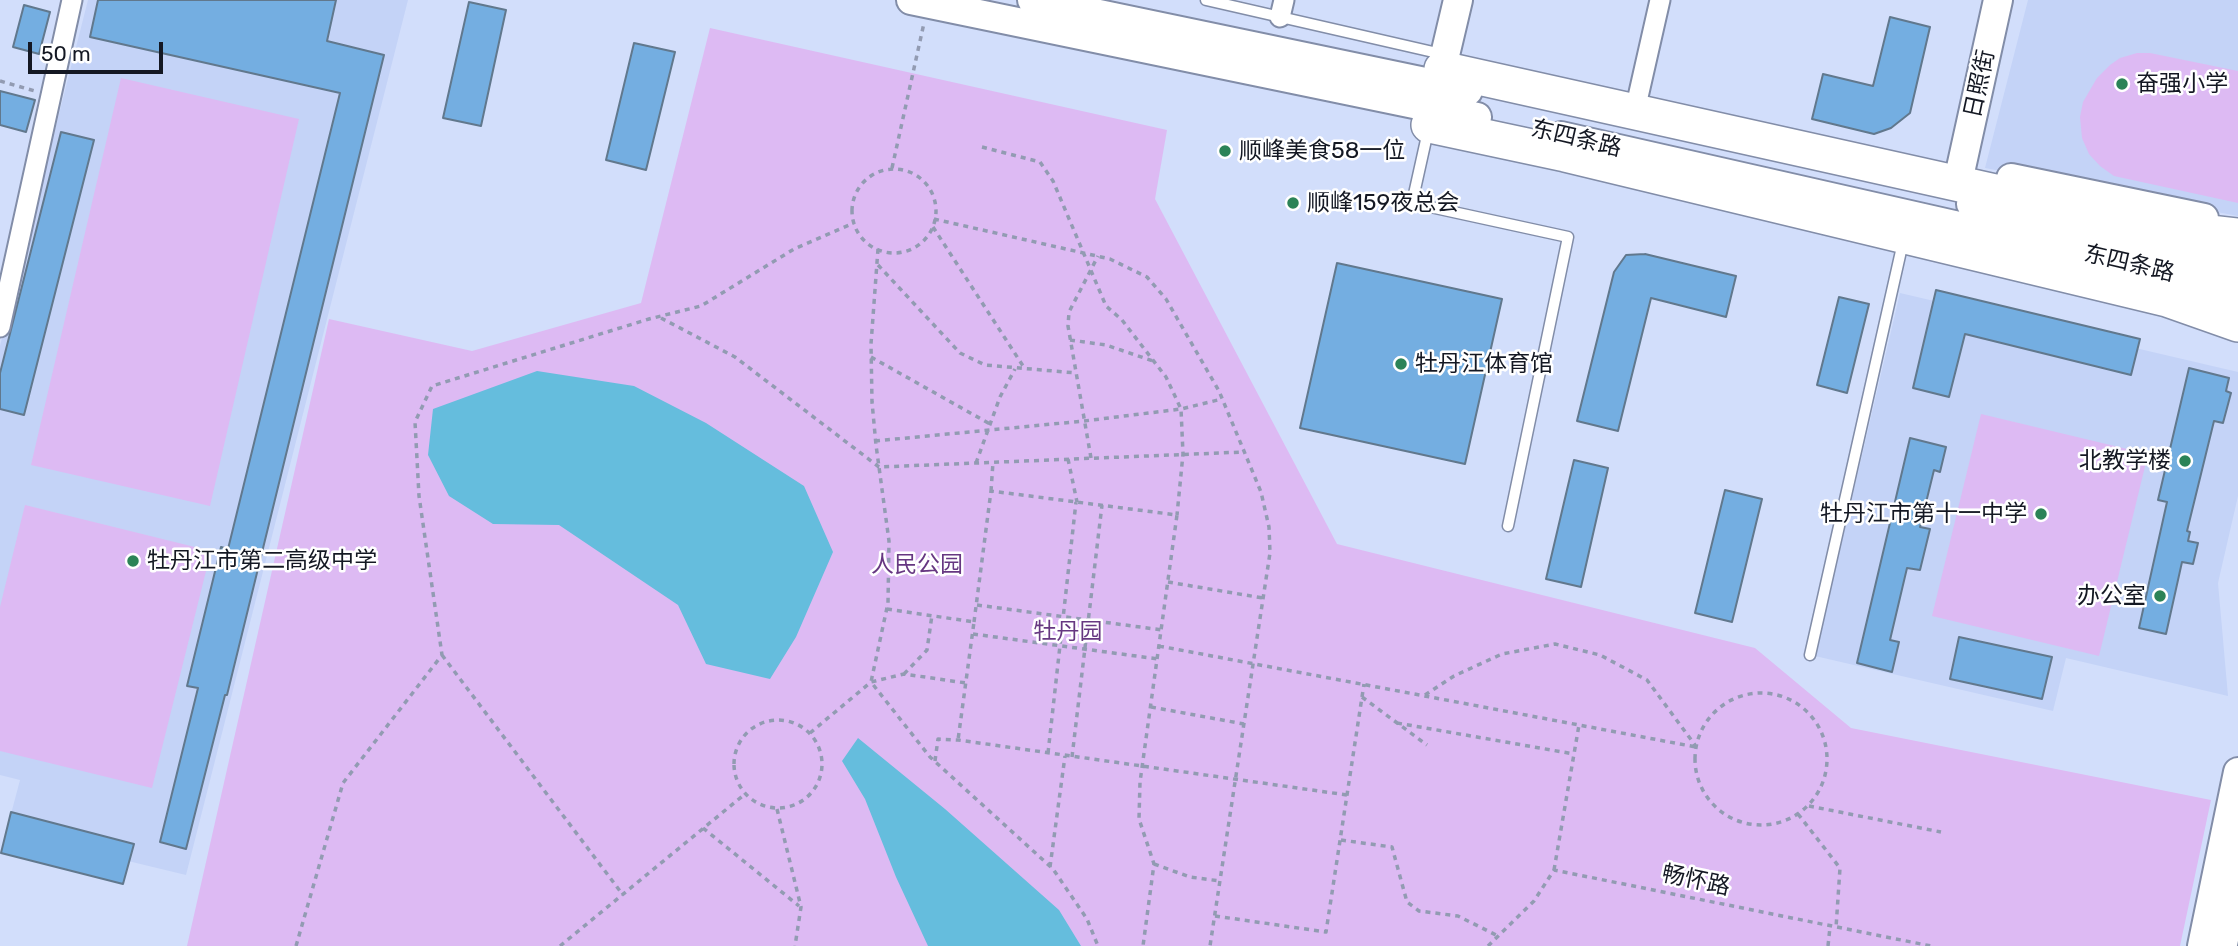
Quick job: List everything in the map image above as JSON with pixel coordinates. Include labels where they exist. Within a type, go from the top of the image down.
[{"type":"highway","points":[[1436,97],[1571,126],[2165,228],[2238,236]]},
{"type":"highway","points":[[1436,97],[1571,126],[2167,299],[2238,324]]},
{"type":"highway","points":[[2183,264],[2238,258]]},
{"type":"highway","points":[[2183,264],[2238,296]]},
{"type":"highway","points":[[2219,946],[2238,856]]},
{"type":"street","points":[[0,327],[72,0]]},
{"type":"street","points":[[1032,0],[1436,97],[1901,251],[2194,321],[2225,330],[2238,338]]},
{"type":"street","points":[[1436,97],[1458,0]]},
{"type":"street","points":[[1638,97],[1660,0]]},
{"type":"street","name":"日照街","points":[[1961,168],[1998,0]]},
{"type":"street","points":[[923,1],[1436,97],[1638,97],[1961,168],[2238,223]]},
{"type":"street","name":"东四条路","points":[[1571,126],[2183,264],[2238,288]]},
{"type":"street","points":[[2183,264],[2238,265]]},
{"type":"street","points":[[2202,946],[2238,772]]},
{"type":"lane","points":[[1206,0],[1282,8],[1436,97],[1412,203],[1568,237],[1508,526]]},
{"type":"lane","points":[[1810,655],[1901,251]]},
{"type":"path","points":[[892,169],[923,1]]},
{"type":"path","points":[[0,81],[51,95]]},
{"type":"path","points":[[982,146],[1040,162],[1053,181],[1105,306],[1122,320],[1166,377],[1181,409],[1183,454],[1177,515],[1143,767],[1139,819],[1154,864],[1143,946]]},
{"type":"path","points":[[892,169],[906,170],[919,176],[934,199],[933,227],[925,239],[901,252],[887,252],[862,239],[852,214],[858,188],[867,178],[879,171],[892,169]]},
{"type":"path","points":[[934,219],[1110,259],[1147,277],[1166,299],[1222,399],[1261,492],[1269,527],[1270,553],[1210,946]]},
{"type":"path","points":[[622,895],[442,655],[419,496],[415,422],[432,386],[701,306],[794,249],[854,223]]},
{"type":"path","points":[[933,227],[1026,370]]},
{"type":"path","points":[[871,682],[887,609],[890,541],[875,441],[872,357],[878,249]]},
{"type":"path","points":[[1091,458],[1068,326],[1069,313],[1098,256]]},
{"type":"path","points":[[877,264],[960,352],[985,365],[1076,373]]},
{"type":"path","points":[[659,317],[735,357],[879,467],[1244,452]]},
{"type":"path","points":[[1070,340],[1106,345],[1154,362]]},
{"type":"path","points":[[872,357],[990,424]]},
{"type":"path","points":[[976,463],[1000,397],[1015,369]]},
{"type":"path","points":[[875,441],[1084,421],[1181,409],[1222,399]]},
{"type":"path","points":[[1048,753],[1077,502],[1068,459]]},
{"type":"path","points":[[958,740],[977,606],[992,462]]},
{"type":"path","points":[[991,491],[1177,515]]},
{"type":"path","points":[[1072,757],[1102,505]]},
{"type":"path","points":[[1168,582],[1262,598]]},
{"type":"path","points":[[977,606],[1161,630]]},
{"type":"path","points":[[887,609],[974,622]]},
{"type":"path","points":[[904,674],[926,650],[932,615]]},
{"type":"path","points":[[973,634],[1158,659]]},
{"type":"path","points":[[1424,696],[1454,676],[1502,654],[1555,644],[1600,654],[1647,680],[1696,747]]},
{"type":"path","points":[[1159,646],[1696,747]]},
{"type":"path","points":[[296,946],[343,783],[442,655]]},
{"type":"path","points":[[810,733],[871,682],[904,674],[966,683]]},
{"type":"path","points":[[871,682],[935,762],[1050,867],[1087,919],[1098,946]]},
{"type":"path","points":[[1215,916],[1326,932],[1364,684]]},
{"type":"path","points":[[1762,692],[1783,696],[1802,706],[1810,714],[1817,722],[1826,742],[1828,765],[1822,787],[1810,806],[1791,819],[1770,826],[1747,825],[1726,817],[1709,802],[1698,783],[1694,762],[1696,747],[1706,721],[1721,705],[1741,695],[1762,692]]},
{"type":"path","points":[[1362,697],[1427,745]]},
{"type":"path","points":[[1151,707],[1244,724]]},
{"type":"path","points":[[778,720],[799,724],[810,733],[822,760],[818,782],[805,799],[777,809],[762,806],[746,794],[734,774],[733,760],[745,733],[757,725],[778,720]]},
{"type":"path","points":[[1397,723],[1574,754]]},
{"type":"path","points":[[1488,946],[1534,901],[1554,870],[1579,725]]},
{"type":"path","points":[[935,762],[938,739],[958,740],[1347,795]]},
{"type":"path","points":[[1050,867],[1065,756]]},
{"type":"path","points":[[560,946],[746,794]]},
{"type":"path","points":[[1810,806],[1941,832]]},
{"type":"path","points":[[777,809],[801,907],[795,946]]},
{"type":"path","points":[[1798,814],[1840,868],[1836,928]]},
{"type":"path","points":[[703,828],[801,907]]},
{"type":"path","points":[[1340,840],[1392,847],[1407,902],[1419,911],[1458,916],[1498,936]]},
{"type":"path","points":[[1154,864],[1190,877],[1220,881]]},
{"type":"path","name":"畅怀路","points":[[1554,870],[1931,946]]},
{"type":"path","points":[[1828,946],[1830,927]]},
{"type":"shaded area","name":"牡丹江市第二高级中学","points":[[88,0],[408,0],[186,875],[128,861],[1,852],[20,780],[0,775],[0,346]]},
{"type":"shaded area","name":"奋强小学","points":[[2028,0],[2238,0],[2238,216],[1985,168]]},
{"type":"shaded area","name":"牡丹江市第十一中学","points":[[1900,293],[2238,372],[2238,496],[2218,583],[2228,696],[2066,658],[2053,711],[1815,656]]},
{"type":"shaded area","points":[[537,371],[634,386],[706,423],[804,486],[833,552],[796,637],[770,679],[706,664],[678,605],[559,525],[493,524],[449,496],[428,455],[433,409]]},
{"type":"shaded area","points":[[858,738],[945,809],[1059,910],[1081,946],[928,946],[896,877],[865,799],[842,761]]},
{"type":"green space","name":"人民公园","points":[[710,28],[1167,130],[1155,199],[1337,544],[1755,648],[1851,728],[2211,800],[2180,946],[187,946],[329,319],[472,351],[641,303]]},
{"type":"green space","points":[[2137,53],[2150,53],[2238,71],[2238,203],[2114,176],[2089,154],[2082,138],[2080,117],[2083,102],[2097,78],[2110,65],[2120,58]]},
{"type":"green space","points":[[121,78],[299,119],[210,506],[31,465]]},
{"type":"green space","points":[[1981,414],[2148,454],[2099,656],[1932,616]]},
{"type":"green space","points":[[25,505],[211,551],[152,788],[0,751],[0,607]]},
{"type":"building","points":[[98,0],[336,0],[327,41],[384,55],[227,695],[186,849],[160,842],[198,688],[187,686],[221,547],[228,549],[340,93],[90,37]]},
{"type":"building","points":[[469,2],[506,10],[481,126],[443,118]]},
{"type":"building","points":[[24,5],[50,12],[39,54],[13,47]]},
{"type":"building","points":[[1890,17],[1930,27],[1910,113],[1891,128],[1874,134],[1812,119],[1823,74],[1873,86]]},
{"type":"building","points":[[634,43],[675,52],[646,170],[606,160]]},
{"type":"building","points":[[0,91],[35,100],[26,132],[0,125]]},
{"type":"building","points":[[61,132],[94,140],[24,415],[0,409],[0,373]]},
{"type":"building","points":[[1645,254],[1736,276],[1726,317],[1651,298],[1618,431],[1577,421],[1614,272],[1626,255]]},
{"type":"building","name":"牡丹江体育馆","points":[[1337,263],[1502,299],[1465,464],[1300,428]]},
{"type":"building","points":[[1936,290],[2140,339],[2131,375],[1965,334],[1949,397],[1913,388]]},
{"type":"building","points":[[1839,297],[1869,304],[1847,393],[1817,385]]},
{"type":"building","points":[[2189,368],[2229,378],[2226,391],[2231,393],[2223,423],[2214,421],[2187,531],[2190,532],[2188,541],[2198,543],[2193,564],[2182,562],[2166,634],[2139,628],[2167,502],[2158,500]]},
{"type":"building","points":[[1910,438],[1946,447],[1940,472],[1934,470],[1920,527],[1930,529],[1920,570],[1907,568],[1890,640],[1899,642],[1892,672],[1857,663]]},
{"type":"building","points":[[1574,460],[1608,468],[1581,587],[1546,579]]},
{"type":"building","points":[[1725,490],[1762,499],[1732,622],[1695,613]]},
{"type":"building","points":[[1959,637],[2052,657],[2042,699],[1950,679]]},
{"type":"building","points":[[11,812],[134,844],[123,884],[1,853]]},
{"type":"place","name":"奋强小学","points":[[2122,84]]},
{"type":"place","name":"顺峰美食58一位","points":[[1225,151]]},
{"type":"place","name":"顺峰159夜总会","points":[[1293,203]]},
{"type":"place","name":"牡丹江体育馆","points":[[1401,364]]},
{"type":"place","name":"北教学楼","points":[[2185,461]]},
{"type":"place","name":"牡丹江市第十一中学","points":[[2041,514]]},
{"type":"place","name":"牡丹江市第二高级中学","points":[[133,561]]},
{"type":"place","name":"办公室","points":[[2160,596]]},
{"type":"park label","name":"牡丹园","points":[[1068,632]]}]
